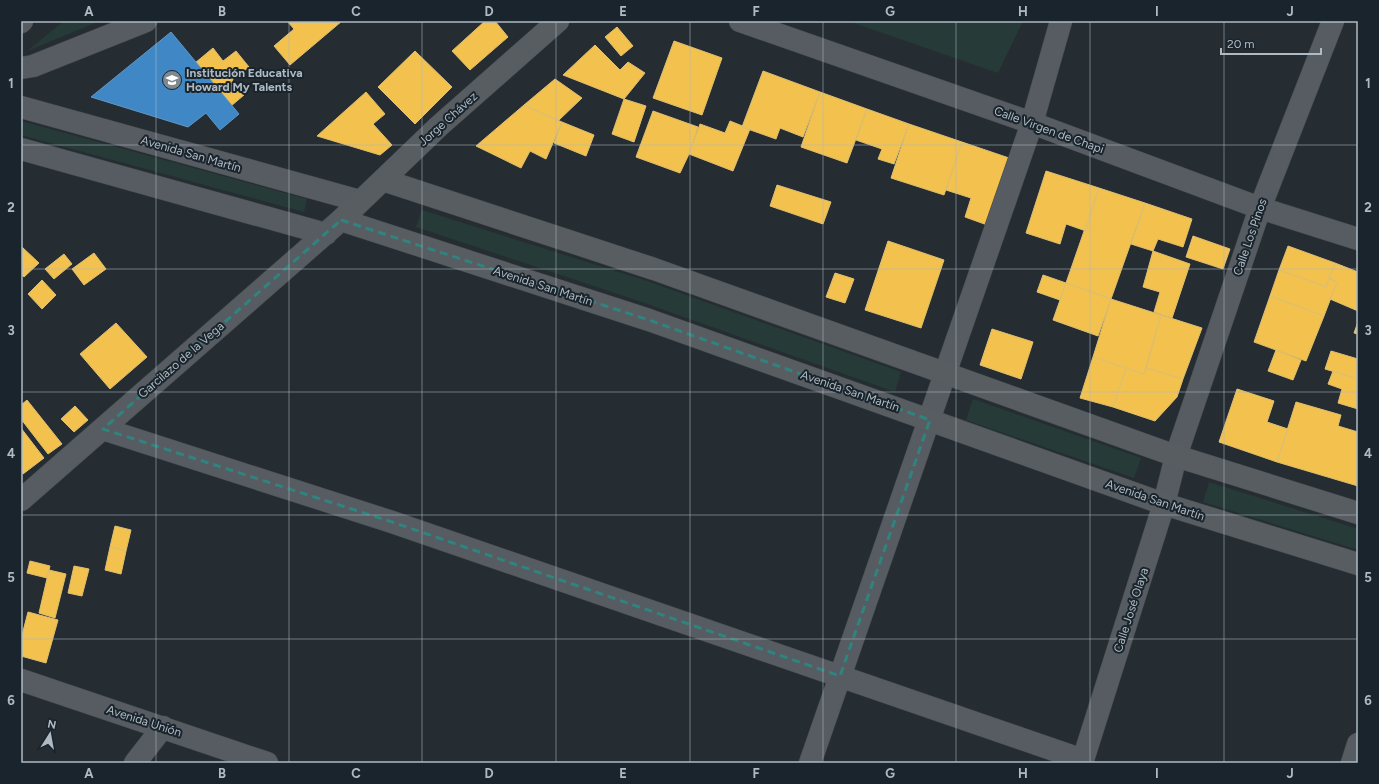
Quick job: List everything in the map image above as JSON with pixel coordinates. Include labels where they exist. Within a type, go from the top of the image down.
[{"type":"main road","name":"Jorge Chávez","points":[[334,227],[439,126],[558,21]]},
{"type":"main road","points":[[383,180],[654,268],[1176,456],[1358,513]]},
{"type":"main road","name":"Avenida San Martín","points":[[334,227],[649,320],[1164,504],[1358,564]]},
{"type":"street","points":[[21,68],[34,66],[146,21]]},
{"type":"street","name":"Calle Virgen de Chapi","points":[[740,21],[1032,123],[1260,208],[1358,240]]},
{"type":"street","points":[[810,763],[1032,123],[1061,21]]},
{"type":"street","name":"Calle Los Pinos","points":[[1176,456],[1260,208],[1333,21]]},
{"type":"street","name":"Avenida San Martín","points":[[21,107],[360,201]]},
{"type":"street","name":"Avenida San Martín","points":[[21,149],[334,227]]},
{"type":"street","name":"Garcilazo de la Vega","points":[[21,500],[334,227]]},
{"type":"street","points":[[103,428],[399,524],[1082,761]]},
{"type":"street","name":"Calle José Olaya","points":[[1082,761],[1164,504],[1176,456]]},
{"type":"street","name":"Avenida Unión","points":[[21,680],[268,763]]},
{"type":"street","points":[[135,763],[164,727]]},
{"type":"street","points":[[1352,763],[1358,744]]},
{"type":"highlighted area","points":[[341,220],[649,320],[930,420],[840,676],[392,522],[103,429]]},
{"type":"green space","points":[[64,21],[100,21],[27,51]]},
{"type":"green space","points":[[848,21],[1022,21],[1022,23],[998,73]]},
{"type":"green space","points":[[21,121],[307,199],[304,212],[21,135]]},
{"type":"green space","points":[[422,210],[647,281],[901,372],[895,392],[639,301],[416,227]]},
{"type":"green space","points":[[973,399],[1141,458],[1134,478],[966,420]]},
{"type":"green space","points":[[1209,482],[1358,529],[1358,550],[1203,502]]},
{"type":"building: Homes","points":[[287,21],[342,21],[290,65],[274,46],[294,29]]},
{"type":"building: Homes","points":[[485,21],[495,21],[508,37],[470,70],[452,51]]},
{"type":"building: Homes","points":[[617,27],[633,46],[621,56],[605,37]]},
{"type":"building: Homes","points":[[674,41],[722,58],[702,115],[653,98]]},
{"type":"building: Homes","points":[[595,45],[620,70],[628,62],[645,73],[624,99],[563,75]]},
{"type":"building: Homes","points":[[213,48],[223,61],[236,51],[249,67],[232,80],[244,95],[231,106],[195,63]]},
{"type":"building: Homes","points":[[415,51],[452,87],[415,124],[378,87]]},
{"type":"building: Homes","points":[[763,71],[820,92],[803,137],[780,128],[776,139],[742,127]]},
{"type":"building: Homes","points":[[555,79],[582,98],[558,121],[524,105]]},
{"type":"building: Homes","points":[[366,92],[385,114],[373,124],[392,145],[380,155],[317,136]]},
{"type":"building: Homes","points":[[820,92],[867,109],[847,163],[801,147]]},
{"type":"building: Homes","points":[[624,99],[646,106],[634,142],[612,134]]},
{"type":"building: Homes","points":[[524,105],[562,122],[546,159],[530,151],[521,168],[476,146]]},
{"type":"building: Homes","points":[[867,109],[909,124],[894,164],[878,159],[882,149],[856,140]]},
{"type":"building: Homes","points":[[653,111],[698,127],[689,154],[680,173],[636,157]]},
{"type":"building: Homes","points":[[730,121],[750,129],[733,171],[689,154],[700,124],[725,133]]},
{"type":"building: Homes","points":[[562,122],[594,135],[586,156],[554,143]]},
{"type":"building: Homes","points":[[909,124],[962,142],[944,195],[891,178]]},
{"type":"building: Homes","points":[[962,142],[1012,159],[990,226],[965,217],[971,198],[946,190]]},
{"type":"building: Homes","points":[[1046,171],[1099,188],[1086,231],[1066,224],[1060,244],[1026,233]]},
{"type":"building: Homes","points":[[777,185],[831,202],[823,224],[770,206]]},
{"type":"building: Homes","points":[[1099,188],[1145,203],[1111,299],[1066,283]]},
{"type":"building: Homes","points":[[1145,203],[1192,219],[1183,247],[1158,239],[1153,251],[1131,244]]},
{"type":"building: Homes","points":[[1193,236],[1230,249],[1223,269],[1186,257]]},
{"type":"building: Homes","points":[[888,241],[944,260],[921,328],[865,310]]},
{"type":"building: Homes","points":[[1288,246],[1335,263],[1326,287],[1279,270]]},
{"type":"building: Homes","points":[[22,247],[39,263],[24,277],[21,274]]},
{"type":"building: Homes","points":[[1153,251],[1190,264],[1172,318],[1154,312],[1160,292],[1143,287]]},
{"type":"building: Homes","points":[[94,253],[106,269],[84,285],[72,269]]},
{"type":"building: Homes","points":[[64,254],[72,264],[54,279],[45,269]]},
{"type":"building: Homes","points":[[1335,263],[1358,272],[1358,311],[1330,299],[1337,282],[1329,278]]},
{"type":"building: Homes","points":[[1279,270],[1326,287],[1329,278],[1337,282],[1324,316],[1270,296]]},
{"type":"building: Homes","points":[[835,273],[854,279],[845,303],[826,297]]},
{"type":"building: Homes","points":[[1043,275],[1066,283],[1060,300],[1037,292]]},
{"type":"building: Homes","points":[[42,280],[56,295],[42,309],[28,294]]},
{"type":"building: Homes","points":[[1066,283],[1111,299],[1098,336],[1053,320]]},
{"type":"building: Homes","points":[[1270,296],[1324,316],[1306,361],[1254,342]]},
{"type":"building: Homes","points":[[1111,299],[1161,315],[1144,374],[1093,357]]},
{"type":"building: Homes","points":[[1161,315],[1202,328],[1183,379],[1146,368]]},
{"type":"building: Homes","points":[[1358,322],[1358,334],[1354,333]]},
{"type":"building: Homes","points":[[116,323],[147,357],[110,389],[80,354]]},
{"type":"building: Homes","points":[[992,329],[1033,342],[1021,379],[980,365]]},
{"type":"building: Homes","points":[[1276,350],[1301,360],[1293,380],[1268,371]]},
{"type":"building: Homes","points":[[1331,351],[1358,359],[1358,379],[1325,369]]},
{"type":"building: Homes","points":[[1093,357],[1126,368],[1113,407],[1080,398]]},
{"type":"building: Homes","points":[[1126,368],[1144,374],[1146,368],[1183,379],[1177,397],[1155,421],[1113,407]]},
{"type":"building: Homes","points":[[1333,371],[1358,379],[1358,409],[1338,403],[1342,389],[1328,384]]},
{"type":"building: Homes","points":[[1237,389],[1274,401],[1267,422],[1288,429],[1277,462],[1219,442]]},
{"type":"building: Homes","points":[[27,400],[62,444],[48,454],[21,419],[21,405]]},
{"type":"building: Homes","points":[[1296,402],[1341,415],[1338,426],[1358,432],[1358,486],[1277,462]]},
{"type":"building: Homes","points":[[75,406],[88,420],[74,432],[61,419]]},
{"type":"building: Homes","points":[[21,428],[44,458],[23,474],[21,471]]},
{"type":"building: Homes","points":[[115,526],[131,530],[126,551],[110,547]]},
{"type":"building: Homes","points":[[110,547],[126,551],[121,574],[105,570]]},
{"type":"building: Homes","points":[[30,561],[50,566],[47,578],[27,573]]},
{"type":"building: Homes","points":[[74,566],[89,569],[82,596],[68,593]]},
{"type":"building: Homes","points":[[49,570],[66,574],[55,618],[39,613]]},
{"type":"building: Homes","points":[[28,612],[58,620],[46,663],[21,656],[21,639]]},
{"type":"building: Schools","points":[[171,32],[239,114],[220,130],[206,113],[188,127],[91,97]]},
{"type":"place","name":"Institución Educativa Howard My Talents","points":[[172,80]]}]
